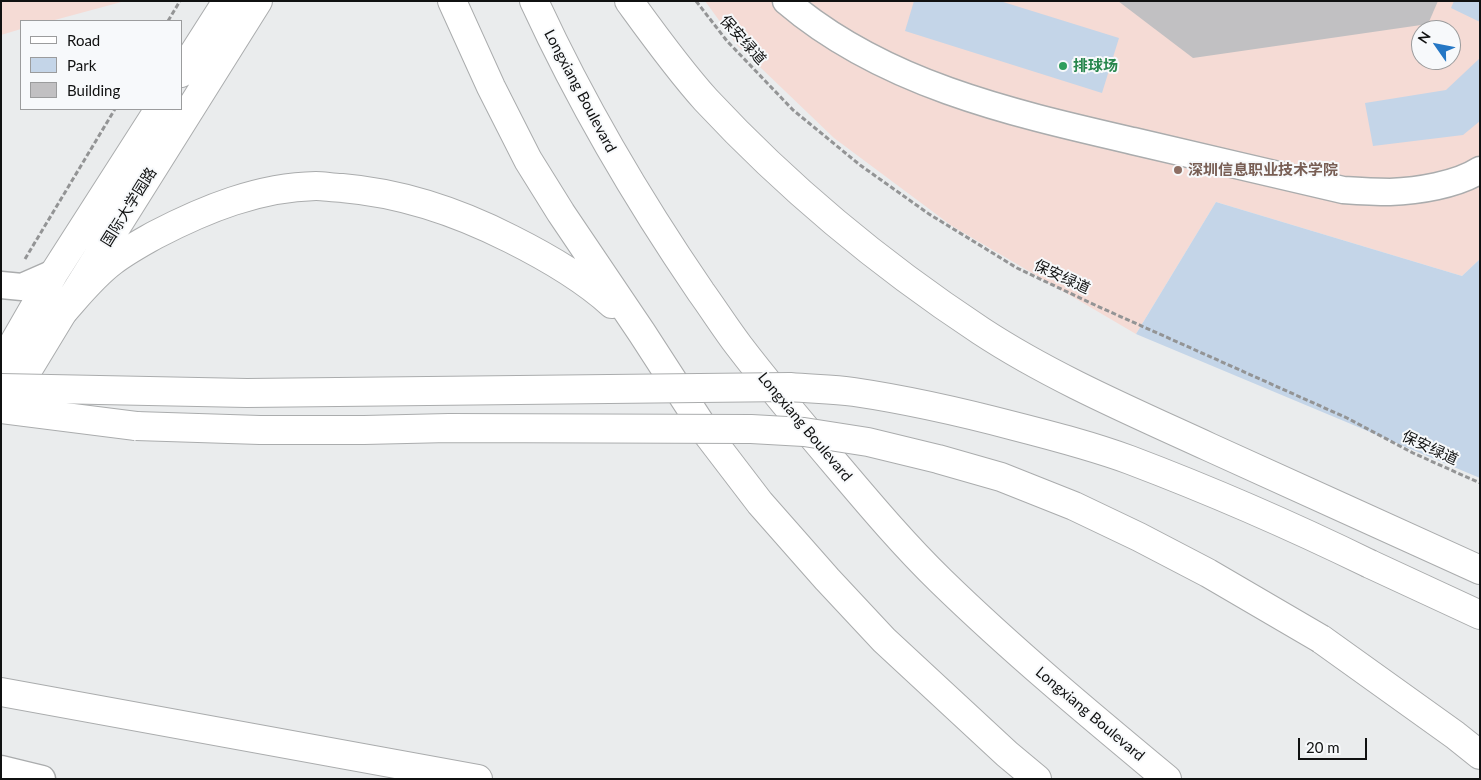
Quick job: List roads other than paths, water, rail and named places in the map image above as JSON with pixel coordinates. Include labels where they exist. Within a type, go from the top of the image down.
[{"type":"main road","points":[[182,71],[227,1]]},
{"type":"main road","name":"国际大学园路","points":[[1,413],[258,1]]},
{"type":"main road","points":[[452,1],[491,87],[528,160],[708,435],[760,503],[884,640],[1007,754],[1037,779]]},
{"type":"main road","name":"Longxiang Boulevard","points":[[534,1],[584,102],[638,196],[738,345],[804,427],[870,505],[939,579],[1013,649],[1167,779]]},
{"type":"main road","points":[[629,1],[704,98],[763,158],[834,222],[903,276],[982,331],[1048,370],[1125,408],[1480,570]]},
{"type":"main road","name":"国际大学园路","points":[[1,365],[54,273],[158,110]]},
{"type":"main road","points":[[63,312],[90,281],[114,260],[174,225],[211,208],[246,196],[281,189],[317,186],[396,196],[438,208],[488,227],[567,270],[599,292],[642,332]]},
{"type":"main road","points":[[1,388],[257,392],[790,387],[852,392],[918,402],[1056,437],[1128,460],[1207,490],[1312,536],[1480,615]]},
{"type":"main road","points":[[1,409],[136,426],[269,430],[450,428],[751,429],[804,432],[868,442],[1001,477],[1074,506],[1139,537],[1208,574],[1321,640],[1455,735],[1480,755]]},
{"type":"main road","points":[[1,692],[478,779]]},
{"type":"street","points":[[786,1],[806,18],[854,49],[910,76],[970,98],[1049,121],[1343,190],[1390,192],[1433,187],[1471,176],[1480,170]]},
{"type":"street","points":[[5,285],[22,287],[54,273]]},
{"type":"street","points":[[1,769],[42,779]]},
{"type":"place","name":"排球场","points":[[1063,66]]},
{"type":"place","name":"深圳信息职业技术学院","points":[[1178,170]]}]
